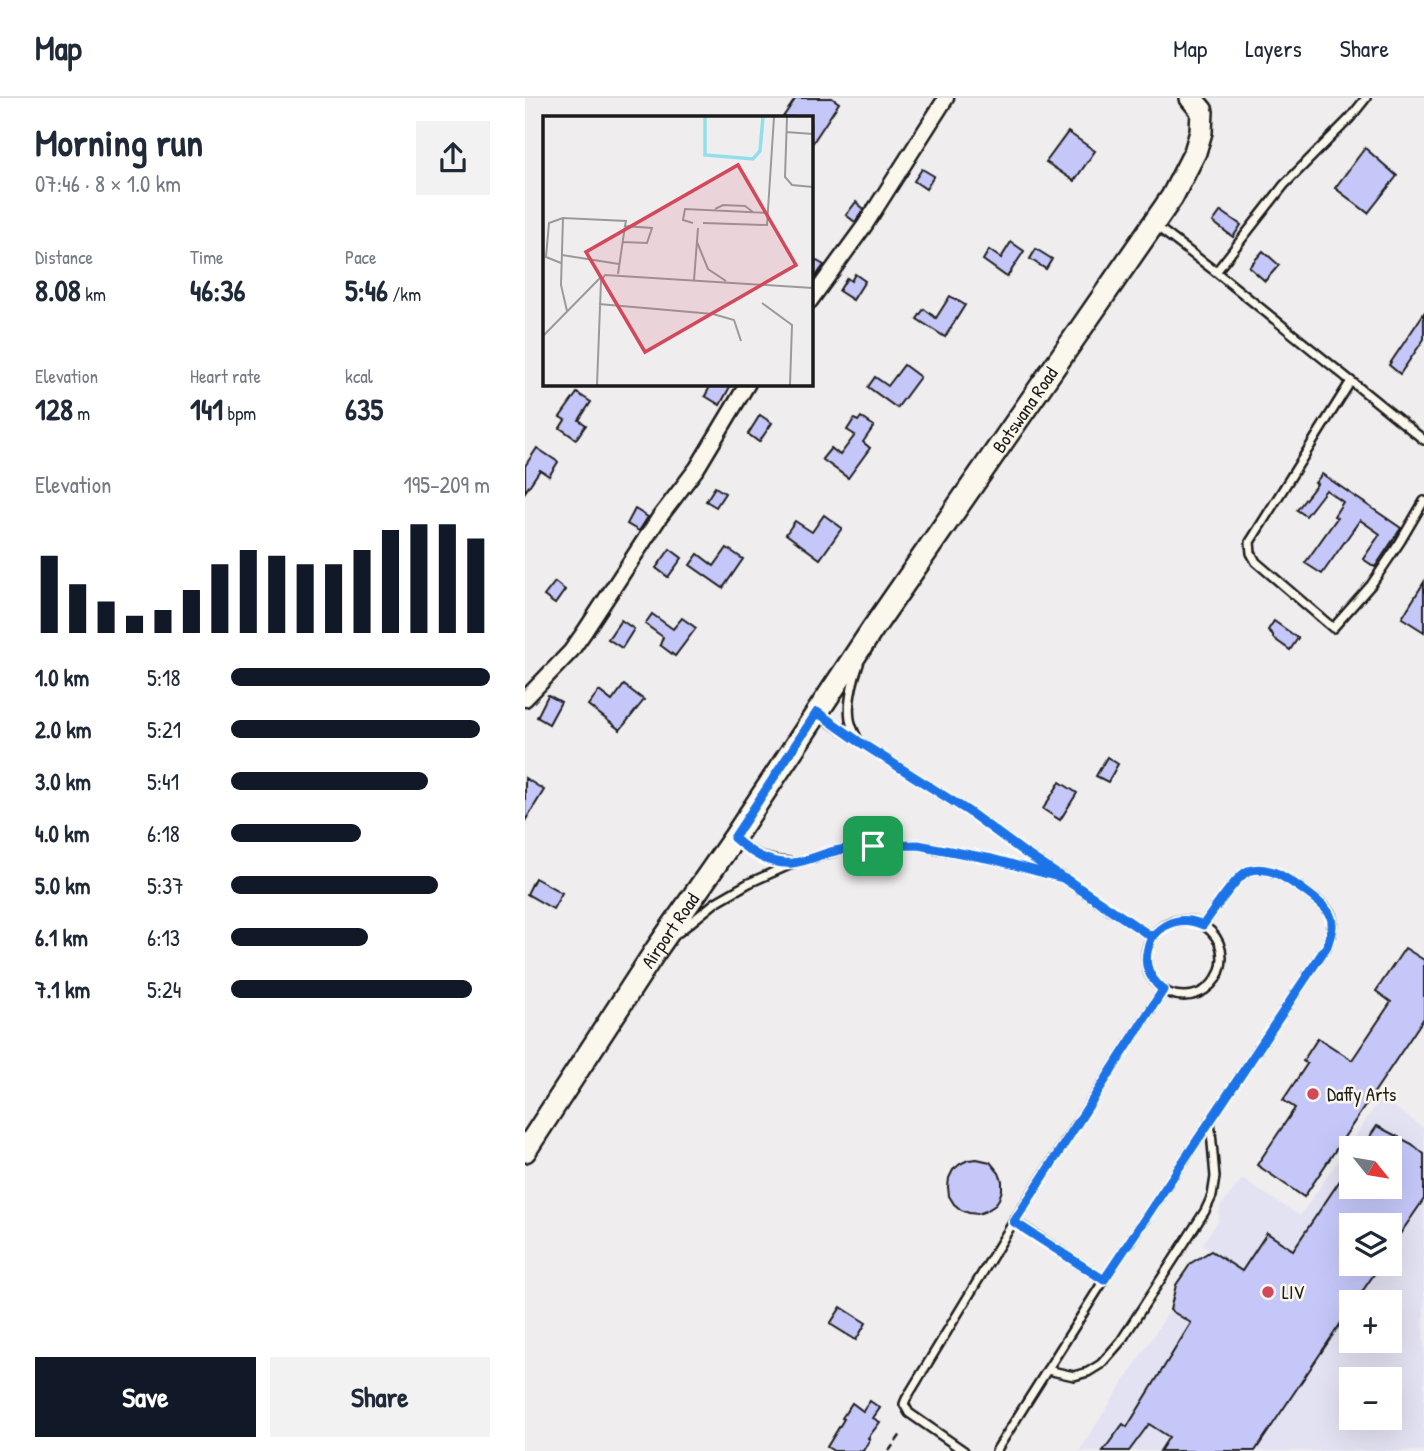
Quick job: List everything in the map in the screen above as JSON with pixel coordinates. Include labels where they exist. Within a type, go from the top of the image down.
[{"type":"street","points":[[812,298],[865,225],[946,98]]},
{"type":"street","name":"Botswana Road","points":[[817,712],[1172,197],[1195,152],[1201,132],[1198,102]]},
{"type":"street","points":[[525,699],[571,651],[652,528],[697,468],[747,385]]},
{"type":"street","name":"Airport Road","points":[[525,1151],[656,950],[817,712]]},
{"type":"lane","points":[[1216,272],[1284,184],[1350,118],[1366,98]]},
{"type":"lane","points":[[1152,224],[1216,272],[1424,440]]},
{"type":"lane","points":[[1351,381],[1250,542],[1251,553],[1256,562],[1333,628],[1371,585],[1424,501]]},
{"type":"lane","points":[[858,741],[850,721],[849,708],[852,689],[872,631]]},
{"type":"lane","points":[[817,712],[1152,937]]},
{"type":"lane","points":[[734,838],[762,858],[794,863]]},
{"type":"lane","points":[[656,950],[716,902],[749,883],[794,863],[840,850],[918,845],[992,859],[1066,879]]},
{"type":"lane","points":[[996,1451],[1104,1280],[1327,946],[1333,926],[1327,909],[1310,895],[1272,871],[1259,870],[1240,876],[1203,925]]},
{"type":"lane","points":[[1175,921],[1194,921],[1203,925],[1220,945],[1222,959],[1212,984],[1202,992],[1189,996],[1175,995],[1163,990],[1148,972],[1147,948],[1152,937],[1166,924],[1175,921]]},
{"type":"lane","points":[[964,1451],[909,1413],[904,1404],[1014,1222],[1163,990]]},
{"type":"lane","points":[[1047,1370],[1074,1376],[1088,1372],[1101,1364],[1121,1341],[1205,1212],[1212,1196],[1215,1177],[1210,1120]]},
{"type":"lane","points":[[1014,1222],[1104,1280]]},
{"type":"path","points":[[889,1451],[902,1433]]},
{"type":"shaded area","points":[[1381,1098],[1424,1128],[1424,1451],[1079,1451],[1170,1310],[1176,1285],[1183,1274],[1191,1263],[1210,1251],[1202,1244],[1218,1221],[1220,1207],[1242,1179],[1300,1216],[1339,1159],[1339,1199],[1402,1199],[1402,1136],[1355,1136]]},
{"type":"building","points":[[796,98],[832,98],[839,103],[812,144],[812,116],[784,116]]},
{"type":"building","points":[[1068,132],[1095,151],[1074,181],[1046,162]]},
{"type":"building","points":[[1365,148],[1397,176],[1368,213],[1335,188]]},
{"type":"building","points":[[922,169],[934,176],[926,189],[914,181]]},
{"type":"building","points":[[856,202],[864,209],[855,222],[846,215]]},
{"type":"building","points":[[1221,211],[1241,225],[1233,237],[1213,222]]},
{"type":"building","points":[[1011,242],[1024,251],[1007,277],[983,260],[989,250],[1001,258]]},
{"type":"building","points":[[1036,249],[1052,259],[1046,269],[1030,259]]},
{"type":"building","points":[[1263,251],[1279,265],[1265,281],[1249,267]]},
{"type":"building","points":[[812,258],[824,265],[812,281]]},
{"type":"building","points":[[855,274],[865,281],[853,300],[839,291],[847,278],[851,281]]},
{"type":"building","points":[[950,296],[965,305],[945,337],[917,319],[924,309],[936,318]]},
{"type":"building","points":[[1424,313],[1424,339],[1400,374],[1389,365]]},
{"type":"building","points":[[904,365],[920,377],[897,408],[868,387],[875,377],[888,386]]},
{"type":"building","points":[[711,385],[731,385],[720,405],[705,396]]},
{"type":"building","points":[[577,393],[591,402],[579,420],[586,425],[576,439],[560,428],[565,420],[560,417]]},
{"type":"building","points":[[760,415],[772,423],[759,442],[748,434]]},
{"type":"building","points":[[861,417],[874,426],[863,442],[870,448],[848,478],[822,459],[831,448],[840,455],[855,435],[847,430],[854,419],[858,421]]},
{"type":"building","points":[[537,448],[558,462],[549,476],[540,470],[525,492],[525,466]]},
{"type":"building","points":[[1322,474],[1401,528],[1375,567],[1363,559],[1380,534],[1360,520],[1322,574],[1305,563],[1337,518],[1334,516],[1343,502],[1326,490],[1306,516],[1297,510]]},
{"type":"building","points":[[715,487],[725,493],[716,507],[706,501]]},
{"type":"building","points":[[635,509],[648,517],[639,531],[627,524]]},
{"type":"building","points":[[824,515],[842,528],[820,559],[786,534],[795,521],[812,532]]},
{"type":"building","points":[[727,548],[743,559],[723,588],[690,565],[698,554],[714,566]]},
{"type":"building","points":[[670,549],[682,558],[668,577],[656,568]]},
{"type":"building","points":[[555,582],[565,590],[555,604],[544,596]]},
{"type":"building","points":[[1424,582],[1424,632],[1402,618]]},
{"type":"building","points":[[652,614],[673,629],[682,618],[696,628],[675,656],[660,645],[663,637],[645,624]]},
{"type":"building","points":[[621,620],[634,629],[622,648],[608,639]]},
{"type":"building","points":[[1274,621],[1298,638],[1290,650],[1273,638],[1268,630]]},
{"type":"building","points":[[624,685],[644,700],[620,730],[588,705],[599,691],[612,701]]},
{"type":"building","points":[[548,695],[561,702],[549,724],[537,717]]},
{"type":"building","points":[[1107,757],[1118,764],[1108,782],[1096,776]]},
{"type":"building","points":[[525,778],[544,790],[525,821]]},
{"type":"building","points":[[1060,782],[1077,793],[1060,820],[1043,809]]},
{"type":"building","points":[[535,878],[562,893],[553,909],[527,894]]},
{"type":"building","points":[[1405,948],[1424,960],[1424,1018],[1345,1136],[1339,1136],[1339,1145],[1304,1197],[1257,1165],[1295,1108],[1283,1100],[1307,1064],[1303,1061],[1318,1038],[1352,1060],[1391,1002],[1376,991]]},
{"type":"building","name":"LIV","points":[[1377,1126],[1396,1136],[1370,1136]]},
{"type":"building","name":"LIV","points":[[1402,1139],[1424,1154],[1424,1199],[1402,1231],[1402,1213],[1339,1213],[1339,1276],[1373,1276],[1363,1290],[1339,1290],[1339,1326],[1255,1451],[1160,1451],[1169,1437],[1149,1424],[1129,1451],[1103,1451],[1123,1424],[1127,1427],[1191,1323],[1170,1310],[1176,1285],[1191,1263],[1211,1251],[1242,1271],[1267,1233],[1293,1250],[1339,1182],[1339,1199],[1402,1199]]},
{"type":"building","points":[[968,1160],[990,1162],[1002,1181],[1002,1190],[994,1206],[978,1214],[961,1210],[954,1204],[948,1187],[953,1170]]},
{"type":"building","points":[[841,1307],[866,1323],[856,1340],[830,1324]]},
{"type":"building","points":[[870,1401],[880,1408],[873,1418],[880,1422],[868,1438],[870,1439],[863,1451],[834,1451],[827,1447],[852,1403],[863,1411]]},
{"type":"place","name":"Daffy Arts","points":[[1313,1094]]},
{"type":"place","name":"LIV","points":[[1268,1292]]},
{"type":"route","points":[[873,846],[840,850],[794,863],[776,862],[751,852],[734,838],[817,712],[968,811],[1025,853],[1066,879],[1152,937],[1166,924],[1175,921],[1194,921],[1203,925],[1240,876],[1249,871],[1272,871],[1310,895],[1327,909],[1332,917],[1333,926],[1327,946],[1104,1280],[1014,1222],[1163,990],[1148,972],[1147,948],[1152,937],[1066,879],[992,859],[918,845],[873,846]]}]
